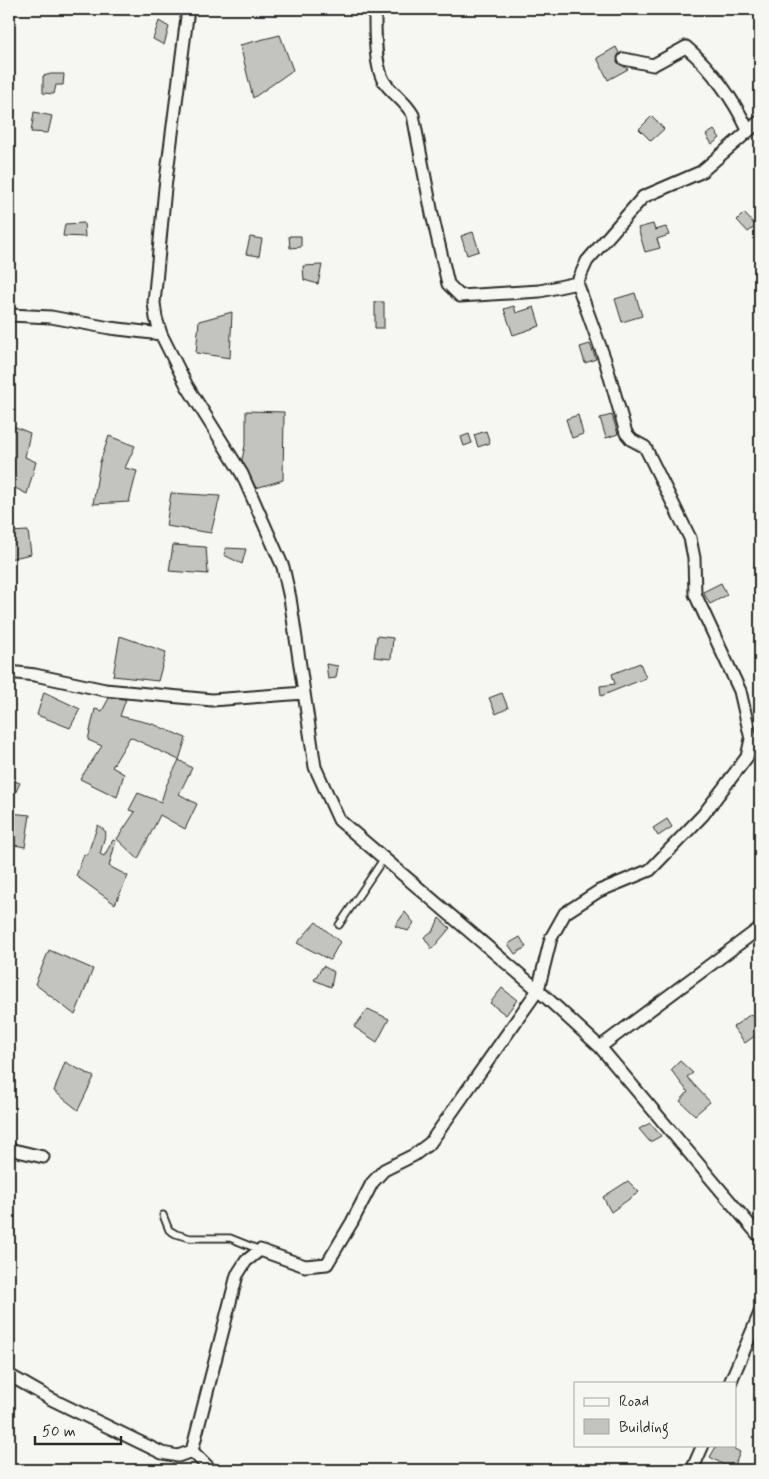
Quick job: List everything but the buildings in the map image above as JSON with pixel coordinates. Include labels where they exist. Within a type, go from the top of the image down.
[{"type":"street","points":[[188,9],[154,303],[161,334],[187,386],[242,474],[283,567],[290,598],[315,767],[328,800],[339,820],[538,990],[600,1047],[760,1237]]},
{"type":"street","points":[[375,9],[380,71],[384,82],[408,106],[413,115],[448,284],[460,296],[540,291],[577,283]]},
{"type":"street","points":[[624,59],[653,65],[686,47],[736,104],[748,130]]},
{"type":"street","points":[[192,1451],[237,1275],[246,1261],[260,1250],[305,1266],[319,1267],[327,1264],[372,1183],[384,1170],[414,1155],[430,1143],[538,990],[551,938],[565,913],[599,891],[650,870],[703,815],[747,757],[751,739],[740,691],[695,594],[694,558],[690,538],[645,447],[632,440],[626,433],[605,360],[577,283],[587,261],[643,197],[701,172],[760,120]]},
{"type":"street","points":[[9,314],[51,317],[110,328],[161,334]]},
{"type":"street","points":[[9,672],[35,675],[105,690],[212,700],[304,693]]},
{"type":"street","points":[[600,1047],[760,928]]},
{"type":"street","points":[[9,1149],[43,1157]]},
{"type":"street","points":[[730,1382],[760,1313]]},
{"type":"street","points":[[9,1375],[51,1399],[162,1453],[178,1456],[192,1451]]},
{"type":"street","points":[[692,1470],[703,1446]]},
{"type":"street","points":[[192,1451],[211,1470]]},
{"type":"lane","points":[[339,925],[384,857]]},
{"type":"lane","points":[[163,1215],[169,1230],[176,1234],[190,1238],[230,1238],[260,1250]]}]
